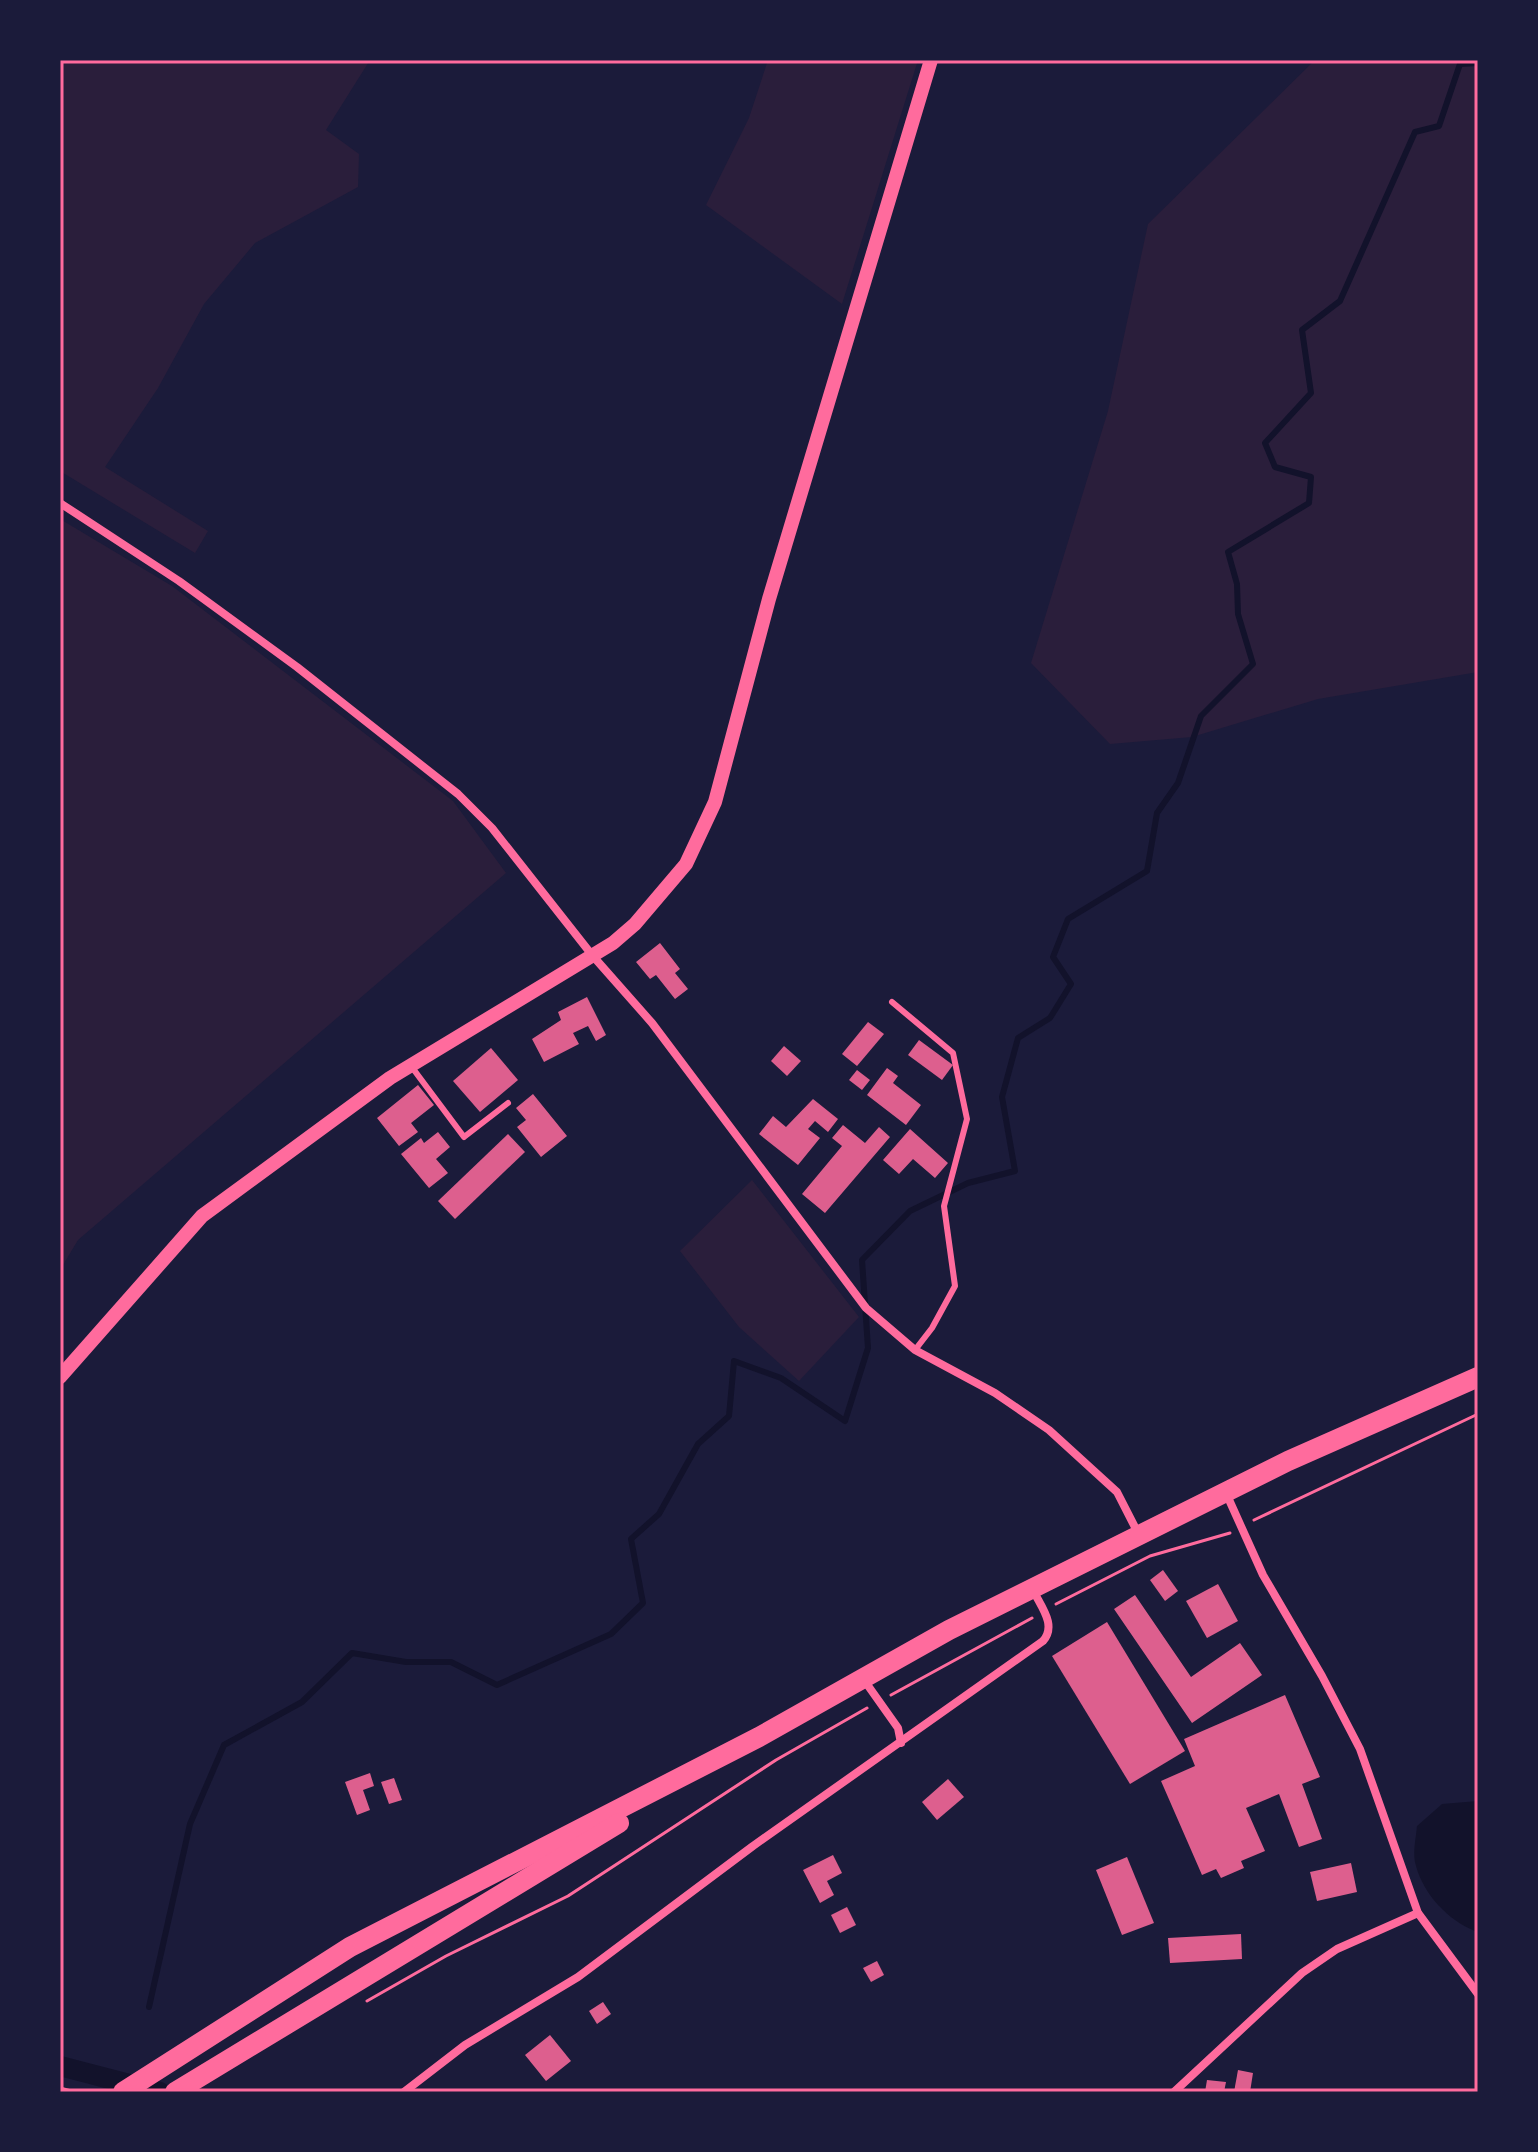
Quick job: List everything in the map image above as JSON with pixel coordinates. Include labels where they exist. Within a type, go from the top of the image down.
[{"type":"highway","points":[[123,2092],[350,1947],[759,1737],[949,1630],[1288,1461],[1478,1377]]},
{"type":"highway","points":[[175,2092],[759,1737]]},
{"type":"street","points":[[60,1377],[202,1216],[302,1140],[411,1066],[613,943],[686,864],[707,825],[726,766],[782,555],[931,60]]},
{"type":"street","points":[[60,503],[179,581],[297,667],[458,794],[492,828],[592,955],[652,1023],[866,1308],[915,1350],[995,1393],[1049,1430],[1117,1492],[1139,1535]]},
{"type":"street","points":[[1226,1492],[1263,1575],[1360,1749],[1418,1913],[1478,1994]]},
{"type":"street","points":[[404,2092],[465,2045],[578,1977],[753,1846],[1043,1641],[1050,1629],[1049,1621],[1032,1588]]},
{"type":"street","points":[[864,1680],[898,1728],[901,1743]]},
{"type":"street","points":[[1174,2092],[1302,1973],[1337,1949],[1418,1913]]},
{"type":"lane","points":[[892,1002],[953,1053],[967,1119],[944,1206],[955,1286],[932,1328],[915,1350]]},
{"type":"lane","points":[[411,1066],[464,1137],[508,1103]]},
{"type":"path","points":[[1252,1521],[1478,1414]]},
{"type":"path","points":[[1063,1601],[1150,1556],[1227,1535]]},
{"type":"path","points":[[898,1691],[1028,1620]]},
{"type":"path","points":[[366,2001],[568,1896],[776,1760],[856,1715]]},
{"type":"path","points":[[60,2088],[75,2092]]},
{"type":"shaded area","points":[[60,60],[370,60],[326,130],[359,154],[358,187],[255,243],[204,304],[158,388],[105,467],[208,531],[195,553],[60,471]]},
{"type":"shaded area","points":[[768,60],[918,60],[842,304],[706,205],[749,118]]},
{"type":"shaded area","points":[[1315,60],[1478,60],[1478,672],[1318,699],[1192,737],[1110,744],[1031,663],[1108,411],[1148,224]]},
{"type":"shaded area","points":[[60,519],[172,586],[453,801],[506,873],[78,1240],[60,1270]]},
{"type":"shaded area","points":[[752,1180],[859,1317],[799,1381],[739,1327],[680,1251]]},
{"type":"shaded area","points":[[1478,1801],[1478,1930],[1475,1931],[1447,1913],[1431,1896],[1420,1877],[1414,1851],[1417,1826],[1442,1804]]},
{"type":"building","points":[[660,943],[680,969],[675,973],[688,989],[675,999],[656,975],[650,979],[636,962]]},
{"type":"building","points":[[587,997],[606,1035],[596,1041],[588,1026],[573,1033],[579,1044],[544,1062],[532,1039],[561,1020],[558,1012]]},
{"type":"building","points":[[868,1022],[884,1034],[857,1066],[842,1054]]},
{"type":"building","points":[[919,1040],[953,1065],[942,1080],[908,1055]]},
{"type":"building","points":[[784,1046],[801,1061],[787,1076],[771,1061]]},
{"type":"building","points":[[491,1048],[518,1080],[480,1112],[453,1081]]},
{"type":"building","points":[[887,1068],[898,1076],[893,1083],[921,1105],[906,1125],[867,1095]]},
{"type":"building","points":[[857,1070],[870,1080],[862,1090],[849,1080]]},
{"type":"building","points":[[418,1085],[434,1105],[411,1123],[418,1132],[399,1146],[377,1118]]},
{"type":"building","points":[[533,1094],[567,1136],[541,1157],[517,1127],[526,1120],[516,1108]]},
{"type":"building","points":[[813,1099],[838,1119],[828,1132],[815,1121],[808,1129],[820,1138],[798,1165],[759,1134],[773,1116],[786,1127]]},
{"type":"building","points":[[843,1125],[865,1143],[879,1127],[890,1137],[825,1213],[802,1194],[842,1146],[832,1138]]},
{"type":"building","points":[[910,1129],[948,1163],[935,1178],[913,1159],[899,1174],[883,1160]]},
{"type":"building","points":[[438,1132],[450,1147],[436,1159],[448,1173],[429,1188],[401,1154],[421,1138],[424,1143]]},
{"type":"building","points":[[508,1134],[525,1152],[455,1219],[438,1201]]},
{"type":"building","points":[[1163,1570],[1178,1591],[1165,1601],[1150,1580]]},
{"type":"building","points":[[1218,1584],[1238,1621],[1207,1638],[1186,1601]]},
{"type":"building","points":[[1135,1595],[1191,1677],[1240,1643],[1262,1675],[1192,1723],[1114,1609]]},
{"type":"building","points":[[1107,1622],[1185,1751],[1130,1784],[1052,1656]]},
{"type":"building","points":[[1285,1695],[1320,1777],[1302,1784],[1322,1839],[1299,1847],[1279,1794],[1246,1808],[1265,1851],[1241,1861],[1244,1868],[1221,1878],[1216,1869],[1202,1875],[1161,1781],[1195,1766],[1184,1739]]},
{"type":"building","points":[[370,1773],[374,1786],[363,1790],[370,1810],[357,1815],[345,1782]]},
{"type":"building","points":[[394,1778],[402,1800],[389,1804],[381,1782]]},
{"type":"building","points":[[948,1779],[964,1797],[937,1820],[922,1802]]},
{"type":"building","points":[[833,1855],[842,1873],[827,1881],[834,1895],[820,1903],[803,1870]]},
{"type":"building","points":[[1127,1857],[1154,1923],[1122,1935],[1096,1870]]},
{"type":"building","points":[[1351,1863],[1357,1892],[1317,1901],[1310,1872]]},
{"type":"building","points":[[847,1907],[856,1925],[840,1933],[831,1915]]},
{"type":"building","points":[[1241,1934],[1242,1959],[1170,1963],[1168,1938]]},
{"type":"building","points":[[877,1961],[884,1975],[871,1982],[863,1968]]},
{"type":"building","points":[[603,2002],[611,2014],[597,2024],[589,2011]]},
{"type":"building","points":[[550,2035],[571,2061],[546,2081],[525,2055]]},
{"type":"building","points":[[1238,2070],[1253,2073],[1250,2092],[1234,2092]]},
{"type":"building","points":[[1207,2080],[1226,2082],[1224,2092],[1205,2092]]},
{"type":"waterway","points":[[149,2007],[190,1824],[224,1745],[302,1702],[352,1653],[406,1662],[451,1662],[497,1685],[611,1634],[643,1603],[631,1539],[659,1514],[698,1444],[729,1416],[734,1361],[781,1378],[845,1421],[868,1348],[862,1260],[910,1211],[968,1183],[1015,1171],[1002,1097],[1018,1038],[1050,1018],[1071,984],[1053,957],[1068,919],[1147,871],[1157,813],[1178,783],[1201,716],[1253,664],[1238,614],[1237,584],[1228,552],[1309,503],[1311,477],[1275,467],[1265,443],[1311,393],[1302,330],[1340,301],[1415,132],[1439,126],[1460,64],[1478,63]]},
{"type":"waterway","points":[[60,2066],[160,2092]]}]
